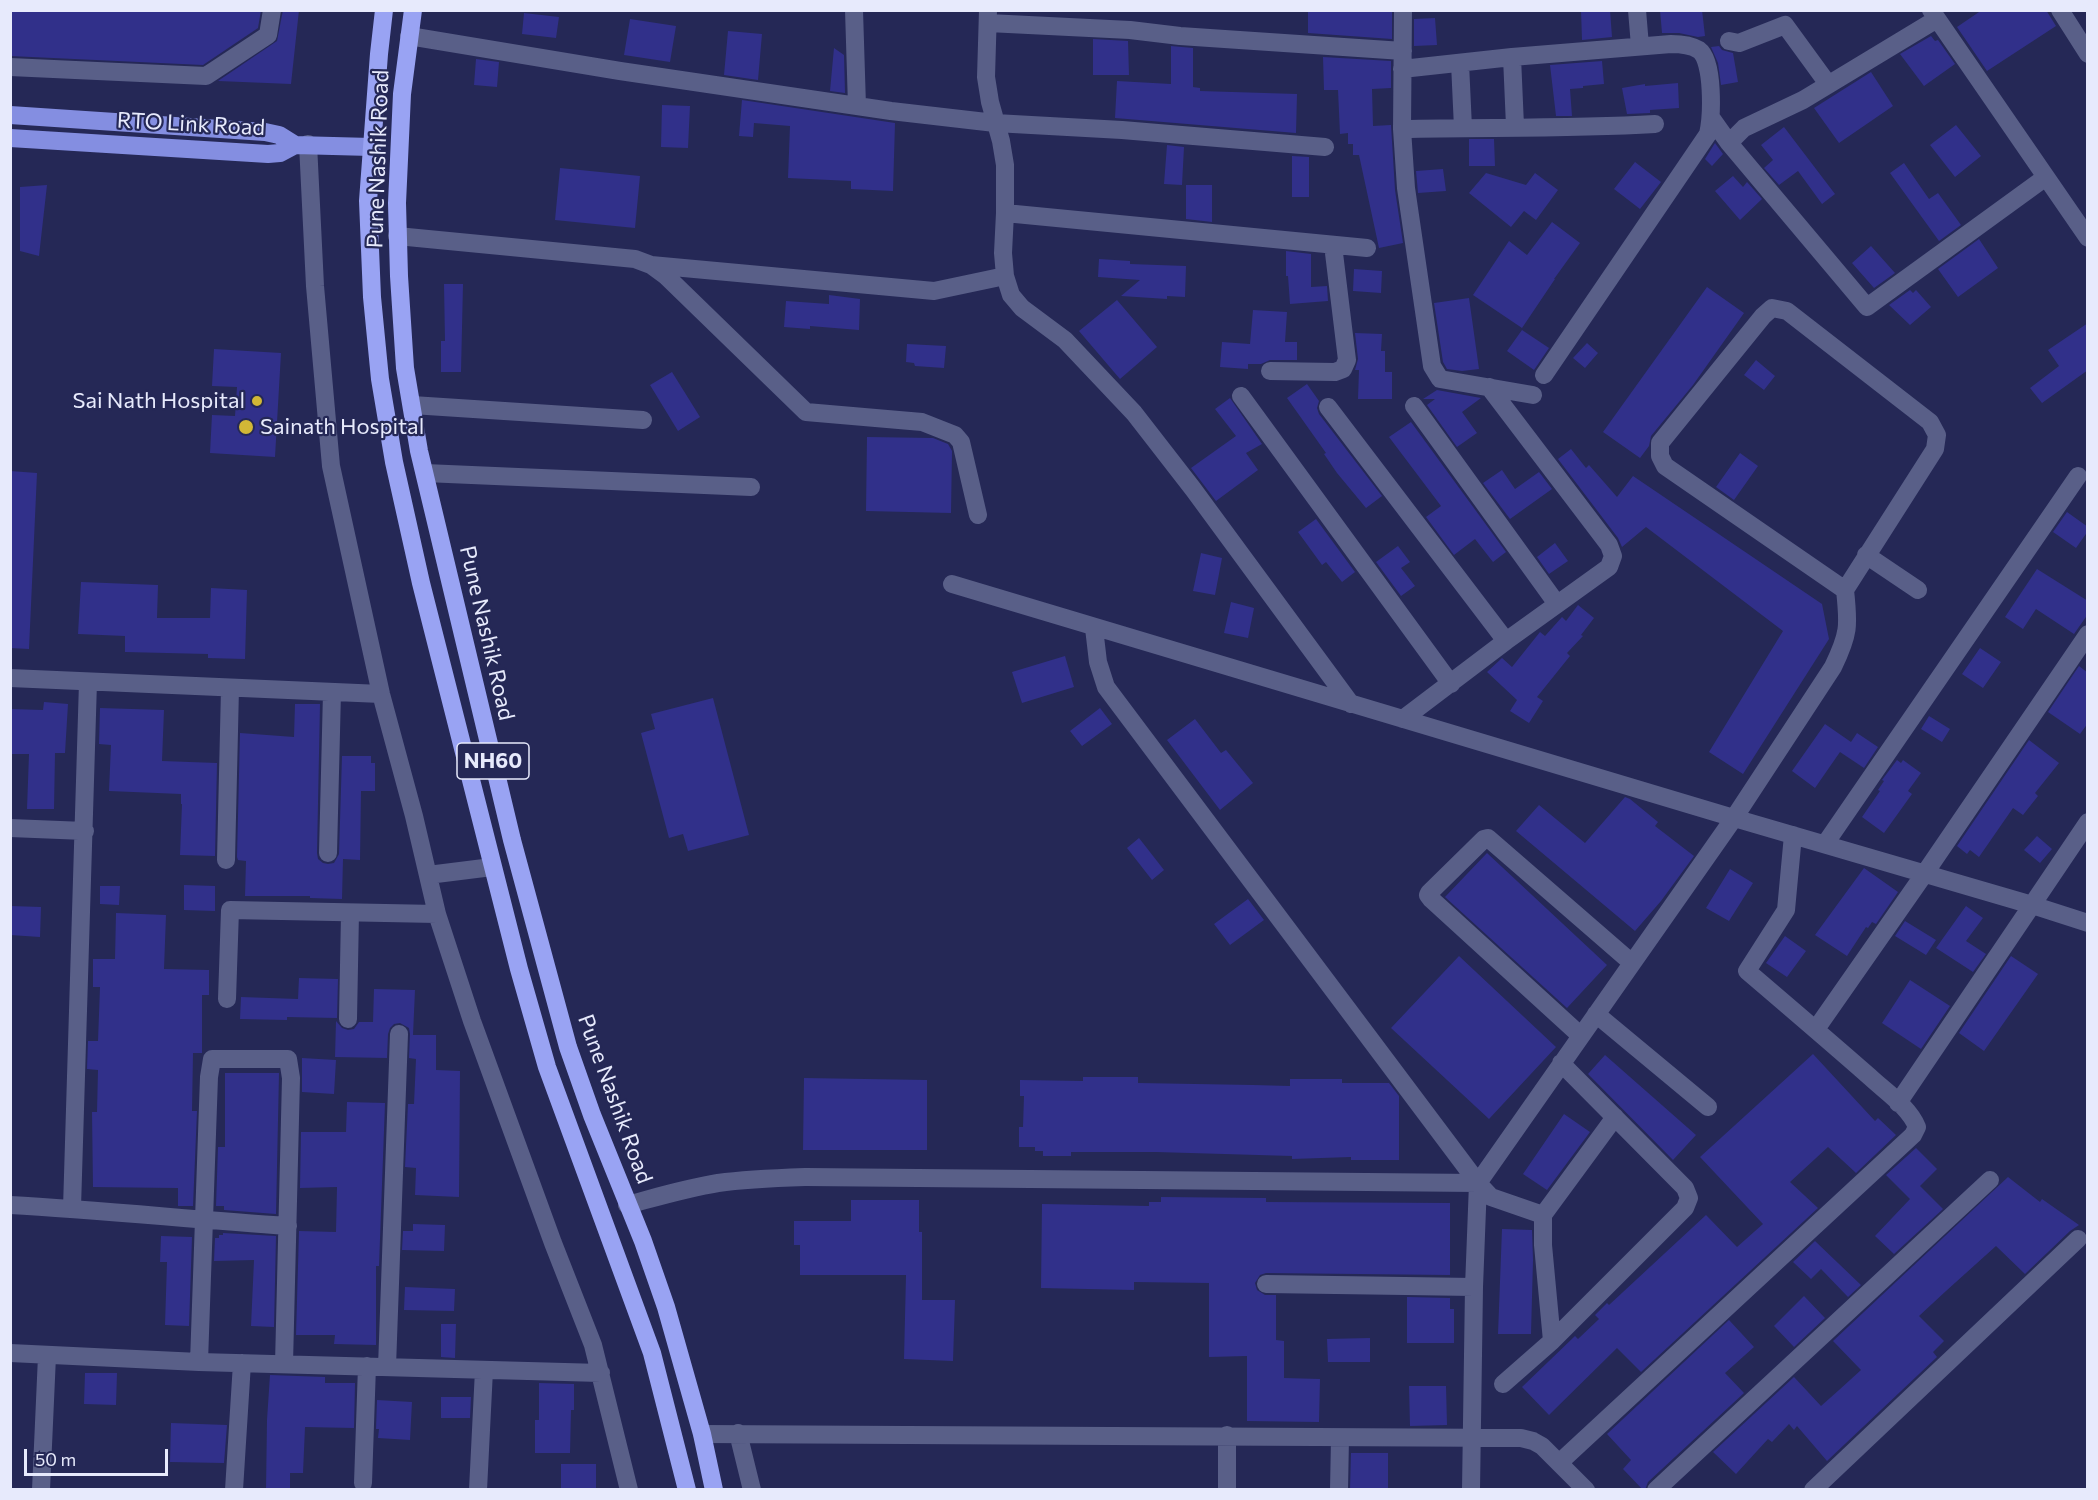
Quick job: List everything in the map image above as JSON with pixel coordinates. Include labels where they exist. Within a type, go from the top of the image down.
[{"type":"highway","name":"Pune Nashik Road","points":[[384,10],[368,201],[372,297],[380,379],[394,462],[421,584],[519,969],[547,1067],[652,1353],[687,1490]]},
{"type":"highway","name":"Pune Nashik Road","points":[[412,10],[402,94],[397,236],[405,368],[411,405],[512,840],[568,1047],[666,1307],[702,1434],[714,1490]]},
{"type":"main road","name":"RTO Link Road","points":[[10,116],[265,132],[279,135],[301,145]]},
{"type":"main road","name":"RTO Link Road","points":[[10,138],[268,154],[280,153],[301,145]]},
{"type":"main road","points":[[301,145],[371,147]]},
{"type":"street","points":[[10,67],[206,76],[268,35],[272,10]]},
{"type":"street","points":[[854,10],[857,106]]},
{"type":"street","points":[[1403,10],[1402,129],[1413,242],[1432,366],[1440,379],[1533,395]]},
{"type":"street","points":[[1637,10],[1640,46]]},
{"type":"street","points":[[2060,10],[2088,54]]},
{"type":"street","points":[[1729,143],[1744,128],[1803,100],[1934,14],[2088,238]]},
{"type":"street","points":[[1351,704],[1193,489],[1134,413],[1065,340],[1022,308],[1011,295],[1005,276],[1002,253],[1005,165],[986,77],[988,17],[1180,36],[1403,51]]},
{"type":"street","points":[[1729,41],[1739,43],[1785,25],[1828,84]]},
{"type":"street","points":[[409,36],[620,71],[857,106],[995,123],[1122,130],[1325,147]]},
{"type":"street","points":[[1402,69],[1512,57],[1679,44],[1700,51],[1707,60],[1712,119],[1708,134],[1544,375]]},
{"type":"street","points":[[1512,57],[1515,126]]},
{"type":"street","points":[[1460,63],[1463,128]]},
{"type":"street","points":[[1712,119],[1729,143],[1867,307],[2046,177]]},
{"type":"street","points":[[1402,129],[1515,126],[1587,128],[1655,123]]},
{"type":"street","points":[[301,145],[332,466],[381,694],[414,816],[437,914],[472,1021],[553,1244],[593,1345],[629,1490]]},
{"type":"street","points":[[1005,213],[1367,248]]},
{"type":"street","points":[[397,236],[635,259],[651,265],[934,291],[1005,276]]},
{"type":"street","points":[[1270,371],[1335,372],[1343,369],[1347,360],[1333,245]]},
{"type":"street","points":[[651,265],[666,276],[806,412],[922,422],[955,435],[961,442],[978,515]]},
{"type":"street","points":[[1470,1490],[1478,1183],[1734,818],[1833,667],[1844,645],[1849,622],[1845,590],[1935,449],[1937,435],[1930,422],[1787,311],[1772,308],[1763,316],[1660,443],[1660,456],[1665,466],[1845,590]]},
{"type":"street","points":[[1403,719],[1609,567],[1613,556],[1609,545],[1490,387]]},
{"type":"street","points":[[1241,396],[1450,684]]},
{"type":"street","points":[[411,405],[643,420]]},
{"type":"street","points":[[1328,406],[1506,641]]},
{"type":"street","points":[[1414,406],[1557,604]]},
{"type":"street","points":[[425,473],[751,487]]},
{"type":"street","points":[[1825,844],[2078,476]]},
{"type":"street","points":[[1866,555],[1918,590]]},
{"type":"street","points":[[952,584],[2088,923]]},
{"type":"street","points":[[1094,628],[1098,662],[1106,687],[1478,1183],[1491,1197],[1543,1215]]},
{"type":"street","points":[[1816,1029],[2088,634]]},
{"type":"street","points":[[10,678],[381,694]]},
{"type":"street","points":[[72,1208],[88,682]]},
{"type":"street","points":[[226,860],[230,688]]},
{"type":"street","points":[[328,853],[332,692]]},
{"type":"street","points":[[1898,1103],[2088,822]]},
{"type":"street","points":[[10,828],[85,831]]},
{"type":"street","points":[[1559,1463],[1913,1135],[1917,1127],[1914,1118],[1898,1103],[1747,971],[1786,910],[1793,835]]},
{"type":"street","points":[[1581,1036],[1431,899],[1429,893],[1484,839],[1488,838],[1632,963]]},
{"type":"street","points":[[428,875],[492,867]]},
{"type":"street","points":[[227,999],[230,910],[437,914]]},
{"type":"street","points":[[348,1019],[350,913]]},
{"type":"street","points":[[1596,1014],[1708,1107]]},
{"type":"street","points":[[387,1367],[399,1034]]},
{"type":"street","points":[[199,1362],[209,1077],[212,1059],[288,1059],[291,1078],[284,1364]]},
{"type":"street","points":[[1503,1384],[1552,1341],[1685,1208],[1689,1198],[1685,1188],[1562,1063]]},
{"type":"street","points":[[1552,1341],[1543,1245],[1543,1215],[1615,1117]]},
{"type":"street","points":[[627,1205],[719,1183],[806,1177],[1478,1183]]},
{"type":"street","points":[[1656,1490],[1990,1180]]},
{"type":"street","points":[[10,1205],[288,1226]]},
{"type":"street","points":[[1813,1490],[2078,1239]]},
{"type":"street","points":[[1266,1284],[1474,1287]]},
{"type":"street","points":[[10,1353],[199,1362],[601,1373]]},
{"type":"street","points":[[42,1490],[47,1356]]},
{"type":"street","points":[[234,1490],[242,1363]]},
{"type":"street","points":[[363,1483],[367,1366]]},
{"type":"street","points":[[478,1490],[484,1370]]},
{"type":"street","points":[[738,1433],[752,1490]]},
{"type":"street","points":[[702,1434],[1521,1438],[1542,1446],[1586,1490]]},
{"type":"street","points":[[1227,1435],[1227,1490]]},
{"type":"street","points":[[1339,1490],[1340,1437]]},
{"type":"building","points":[[10,10],[261,10],[258,28],[203,65],[10,56]]},
{"type":"building","points":[[283,10],[299,10],[291,84],[218,81],[277,41]]},
{"type":"building","points":[[1308,10],[1392,10],[1392,39],[1308,33]]},
{"type":"building","points":[[1581,10],[1610,10],[1612,37],[1582,40]]},
{"type":"building","points":[[1660,10],[1702,10],[1705,36],[1662,33]]},
{"type":"building","points":[[1982,10],[2046,10],[2056,26],[1987,71],[1957,27]]},
{"type":"building","points":[[524,13],[559,17],[556,38],[522,34]]},
{"type":"building","points":[[1435,18],[1437,45],[1414,46],[1414,19]]},
{"type":"building","points":[[630,19],[676,26],[670,62],[624,55]]},
{"type":"building","points":[[728,31],[762,34],[758,80],[724,75]]},
{"type":"building","points":[[1931,36],[1935,41],[1938,40],[1955,64],[1924,86],[1900,54]]},
{"type":"building","points":[[1093,39],[1128,41],[1129,75],[1093,75]]},
{"type":"building","points":[[1171,46],[1193,48],[1193,87],[1200,88],[1200,91],[1297,94],[1296,133],[1115,118],[1117,81],[1171,84]]},
{"type":"building","points":[[1719,46],[1722,50],[1733,53],[1738,82],[1721,85],[1718,63],[1711,47]]},
{"type":"building","points":[[834,48],[844,55],[845,93],[830,91]]},
{"type":"building","points":[[1323,57],[1391,61],[1391,88],[1372,89],[1373,126],[1391,125],[1395,190],[1403,243],[1379,248],[1359,155],[1353,155],[1353,144],[1348,144],[1348,133],[1340,134],[1338,90],[1324,90]]},
{"type":"building","points":[[476,59],[499,62],[497,87],[474,85]]},
{"type":"building","points":[[1602,61],[1604,84],[1570,89],[1572,116],[1556,116],[1550,65]]},
{"type":"building","points":[[1871,72],[1893,106],[1839,143],[1814,108]]},
{"type":"building","points":[[1678,83],[1679,108],[1627,114],[1622,88],[1645,84],[1645,86]]},
{"type":"building","points":[[742,100],[895,123],[893,191],[851,189],[851,181],[788,178],[790,126],[754,123],[753,137],[739,136]]},
{"type":"building","points":[[662,105],[690,106],[688,148],[661,147]]},
{"type":"building","points":[[1956,125],[1981,156],[1955,177],[1930,145]]},
{"type":"building","points":[[1784,127],[1835,194],[1822,204],[1798,171],[1779,185],[1764,168],[1773,160],[1761,145]]},
{"type":"building","points":[[1469,139],[1494,139],[1495,166],[1469,166]]},
{"type":"building","points":[[1715,143],[1723,154],[1712,166],[1705,159]]},
{"type":"building","points":[[1167,145],[1184,147],[1182,185],[1164,184]]},
{"type":"building","points":[[1292,156],[1309,157],[1309,197],[1292,197]]},
{"type":"building","points":[[1635,162],[1661,182],[1640,209],[1614,189]]},
{"type":"building","points":[[1904,163],[1929,199],[1938,193],[1961,225],[1939,241],[1890,173]]},
{"type":"building","points":[[560,168],[640,176],[635,228],[555,220]]},
{"type":"building","points":[[1443,169],[1446,191],[1418,193],[1416,171]]},
{"type":"building","points":[[1486,173],[1526,185],[1535,173],[1558,190],[1536,220],[1524,211],[1511,227],[1469,193]]},
{"type":"building","points":[[1733,176],[1743,187],[1747,182],[1762,199],[1740,220],[1715,191]]},
{"type":"building","points":[[47,185],[39,256],[20,251],[20,187]]},
{"type":"building","points":[[1186,185],[1212,185],[1212,222],[1186,219]]},
{"type":"building","points":[[1552,222],[1580,243],[1522,328],[1473,295],[1509,241],[1527,255]]},
{"type":"building","points":[[1979,239],[1998,268],[1958,297],[1938,269]]},
{"type":"building","points":[[1871,246],[1895,273],[1874,288],[1852,263]]},
{"type":"building","points":[[1286,251],[1311,254],[1311,287],[1327,286],[1328,301],[1290,304],[1288,276],[1286,276]]},
{"type":"building","points":[[1099,259],[1130,261],[1130,264],[1186,266],[1185,297],[1167,296],[1167,299],[1121,296],[1140,280],[1098,277]]},
{"type":"building","points":[[1354,269],[1382,271],[1381,293],[1353,291]]},
{"type":"building","points":[[444,284],[463,284],[461,372],[441,372],[441,341],[445,341]]},
{"type":"building","points":[[1707,287],[1744,313],[1693,385],[1651,436],[1649,446],[1640,458],[1603,432]]},
{"type":"building","points":[[1910,290],[1913,293],[1916,290],[1931,307],[1910,325],[1889,305]]},
{"type":"building","points":[[829,295],[860,299],[859,330],[810,326],[810,329],[784,327],[786,301],[829,304]]},
{"type":"building","points":[[1469,298],[1479,369],[1462,371],[1447,369],[1443,362],[1434,303]]},
{"type":"building","points":[[1117,300],[1157,347],[1120,379],[1079,331]]},
{"type":"building","points":[[1253,310],[1287,312],[1285,342],[1297,342],[1297,360],[1270,360],[1261,364],[1248,364],[1248,369],[1220,367],[1222,342],[1250,344]]},
{"type":"building","points":[[2088,323],[2088,370],[2042,403],[2030,388],[2059,366],[2048,350]]},
{"type":"building","points":[[1522,330],[1549,348],[1534,370],[1507,351]]},
{"type":"building","points":[[1355,333],[1382,334],[1381,351],[1385,351],[1385,372],[1392,372],[1392,399],[1358,399],[1359,370],[1355,370],[1358,359]]},
{"type":"building","points":[[1587,343],[1598,353],[1585,368],[1573,358]]},
{"type":"building","points":[[907,344],[946,346],[944,368],[915,366],[914,363],[906,362]]},
{"type":"building","name":"Sai Nath Hospital","points":[[214,349],[281,353],[275,457],[210,453],[212,415],[235,416],[237,387],[212,386]]},
{"type":"building","points":[[1756,360],[1775,376],[1764,390],[1744,375]]},
{"type":"building","points":[[672,372],[700,417],[678,431],[650,385]]},
{"type":"building","points":[[1307,384],[1319,401],[1317,408],[1319,414],[1382,496],[1366,508],[1337,473],[1324,454],[1326,453],[1287,398]]},
{"type":"building","points":[[1437,390],[1481,398],[1462,412],[1477,433],[1457,447],[1427,405],[1435,399],[1423,399]]},
{"type":"building","points":[[1230,398],[1262,444],[1246,453],[1258,470],[1216,501],[1191,468],[1236,436],[1215,409]]},
{"type":"building","points":[[1411,422],[1506,552],[1493,562],[1475,539],[1454,555],[1426,517],[1441,506],[1389,437]]},
{"type":"building","points":[[867,437],[933,438],[948,444],[952,451],[951,513],[866,511]]},
{"type":"building","points":[[1571,449],[1586,468],[1589,465],[1617,497],[1633,476],[1822,604],[1829,639],[1743,774],[1709,752],[1783,631],[1646,527],[1622,547],[1618,538],[1558,459]]},
{"type":"building","points":[[1740,453],[1758,466],[1734,500],[1716,487]]},
{"type":"building","points":[[1502,470],[1515,489],[1539,472],[1552,489],[1510,519],[1483,483]]},
{"type":"building","points":[[10,471],[37,473],[29,649],[10,648]]},
{"type":"building","points":[[2067,512],[2088,527],[2088,531],[2076,548],[2053,532]]},
{"type":"building","points":[[1316,519],[1355,572],[1342,582],[1326,562],[1322,565],[1298,532]]},
{"type":"building","points":[[1555,543],[1568,561],[1549,574],[1537,557]]},
{"type":"building","points":[[1398,546],[1410,562],[1401,568],[1415,586],[1401,596],[1376,562]]},
{"type":"building","points":[[1201,553],[1222,558],[1215,595],[1193,591]]},
{"type":"building","points":[[2037,569],[2088,601],[2088,614],[2074,634],[2036,609],[2023,629],[2005,617]]},
{"type":"building","points":[[81,582],[158,585],[157,618],[210,618],[211,588],[247,590],[245,659],[208,658],[208,654],[125,652],[125,636],[78,634]]},
{"type":"building","points":[[1231,602],[1254,608],[1248,638],[1224,633]]},
{"type":"building","points":[[1578,605],[1594,618],[1581,635],[1583,636],[1567,653],[1570,656],[1537,697],[1543,701],[1529,723],[1510,711],[1517,700],[1487,672],[1502,658],[1512,667],[1540,632],[1545,636],[1562,617],[1566,621]]},
{"type":"building","points":[[1980,648],[2001,662],[1983,688],[1962,674]]},
{"type":"building","points":[[1065,656],[1074,687],[1022,703],[1012,672]]},
{"type":"building","points":[[2079,666],[2088,673],[2088,723],[2080,734],[2048,712]]},
{"type":"building","points":[[713,698],[749,835],[688,851],[683,834],[669,838],[641,733],[655,729],[651,714]]},
{"type":"building","points":[[44,702],[68,704],[65,753],[55,753],[54,809],[27,809],[29,754],[10,754],[10,709],[43,710]]},
{"type":"building","points":[[295,704],[320,704],[317,853],[318,859],[323,863],[334,863],[339,854],[342,756],[371,756],[371,763],[375,763],[375,791],[361,791],[360,860],[343,859],[342,899],[310,898],[310,896],[245,896],[246,861],[238,860],[237,857],[240,733],[294,737]]},
{"type":"building","points":[[100,708],[164,710],[162,761],[217,763],[215,856],[180,855],[181,794],[109,791],[111,745],[99,744]]},
{"type":"building","points":[[1100,708],[1112,724],[1082,746],[1070,731]]},
{"type":"building","points":[[1929,716],[1950,729],[1942,742],[1921,729]]},
{"type":"building","points":[[1195,719],[1221,753],[1226,750],[1253,783],[1220,810],[1167,740]]},
{"type":"building","points":[[1825,724],[1851,742],[1857,733],[1878,747],[1864,768],[1840,752],[1815,788],[1792,771]]},
{"type":"building","points":[[2029,740],[2059,763],[2035,793],[2038,796],[2023,815],[2013,808],[1979,857],[1970,850],[1967,854],[1957,846]]},
{"type":"building","points":[[1897,760],[1901,763],[1903,760],[1921,773],[1908,791],[1912,794],[1884,833],[1862,817],[1880,791],[1878,790],[1884,781],[1882,780]]},
{"type":"building","points":[[1625,797],[1658,822],[1655,826],[1694,856],[1661,901],[1635,931],[1516,831],[1539,805],[1585,843]]},
{"type":"building","points":[[2037,836],[2052,849],[2040,863],[2024,850]]},
{"type":"building","points":[[1139,838],[1164,870],[1152,880],[1127,848]]},
{"type":"building","points":[[1487,853],[1607,965],[1567,1008],[1445,897]]},
{"type":"building","points":[[1864,868],[1898,892],[1876,924],[1872,922],[1868,928],[1866,927],[1847,956],[1815,935]]},
{"type":"building","points":[[1730,869],[1753,883],[1729,921],[1706,908]]},
{"type":"building","points":[[184,885],[215,886],[215,911],[184,910]]},
{"type":"building","points":[[100,886],[120,886],[119,905],[100,904]]},
{"type":"building","points":[[1248,899],[1264,920],[1230,945],[1214,924]]},
{"type":"building","points":[[10,906],[41,907],[40,937],[10,935]]},
{"type":"building","points":[[1966,906],[1983,918],[1966,941],[1986,954],[1973,972],[1936,948]]},
{"type":"building","points":[[116,913],[166,915],[164,969],[209,970],[209,995],[202,995],[202,1053],[193,1053],[192,1111],[197,1111],[193,1206],[178,1206],[178,1188],[93,1187],[92,1112],[97,1112],[98,1070],[87,1069],[88,1041],[98,1041],[100,987],[93,987],[93,959],[115,959]]},
{"type":"building","points":[[1905,921],[1936,940],[1926,955],[1895,936]]},
{"type":"building","points":[[1785,936],[1806,951],[1787,977],[1766,963]]},
{"type":"building","points":[[1459,956],[1556,1047],[1489,1119],[1391,1028]]},
{"type":"building","points":[[2011,956],[2038,974],[1984,1051],[1959,1033]]},
{"type":"building","points":[[299,978],[338,979],[337,1018],[240,1019],[241,997],[298,999]]},
{"type":"building","points":[[1910,980],[1950,1006],[1921,1049],[1882,1023]]},
{"type":"building","points":[[374,989],[415,990],[413,1035],[436,1035],[436,1070],[460,1071],[459,1197],[415,1195],[416,1168],[405,1167],[408,1104],[414,1104],[416,1059],[409,1058],[409,1028],[400,1023],[390,1028],[387,1058],[335,1057],[336,1021],[342,1028],[348,1030],[354,1029],[359,1022],[373,1022]]},
{"type":"building","points":[[1813,1054],[1875,1121],[1878,1118],[1896,1135],[1856,1173],[1828,1147],[1790,1182],[1818,1208],[1641,1372],[1617,1348],[1549,1415],[1522,1387],[1575,1336],[1578,1339],[1599,1319],[1595,1315],[1607,1303],[1609,1305],[1706,1215],[1737,1247],[1763,1224],[1700,1157]]},
{"type":"building","points":[[1605,1055],[1696,1135],[1673,1160],[1588,1074]]},
{"type":"building","points":[[302,1058],[336,1060],[334,1094],[302,1092]]},
{"type":"building","points":[[225,1073],[279,1073],[276,1214],[224,1210],[224,1206],[216,1206],[218,1147],[225,1147]]},
{"type":"building","points":[[1083,1077],[1138,1077],[1138,1083],[1290,1086],[1290,1079],[1342,1079],[1342,1083],[1389,1083],[1399,1096],[1399,1160],[1351,1160],[1351,1157],[1292,1159],[1292,1156],[1156,1152],[1071,1152],[1071,1156],[1043,1156],[1043,1151],[1035,1151],[1035,1147],[1019,1147],[1019,1127],[1023,1127],[1024,1096],[1020,1096],[1020,1080],[1083,1081]]},
{"type":"building","points":[[804,1078],[927,1080],[927,1150],[803,1150]]},
{"type":"building","points":[[347,1102],[385,1103],[379,1266],[376,1266],[376,1345],[334,1344],[335,1335],[296,1335],[299,1231],[336,1232],[337,1187],[300,1188],[301,1132],[346,1132]]},
{"type":"building","points":[[1564,1114],[1590,1132],[1547,1190],[1523,1174]]},
{"type":"building","points":[[1916,1148],[1937,1169],[1920,1186],[1943,1209],[1894,1254],[1875,1236],[1910,1199],[1886,1175]]},
{"type":"building","points":[[2008,1177],[2040,1202],[2042,1199],[2079,1225],[2025,1274],[1996,1246],[1919,1316],[1944,1341],[1933,1352],[1937,1357],[1827,1461],[1797,1426],[1794,1430],[1789,1424],[1772,1442],[1768,1439],[1736,1474],[1713,1452],[1794,1377],[1821,1406],[1861,1370],[1833,1341]]},
{"type":"building","points":[[1161,1197],[1266,1198],[1266,1202],[1450,1203],[1450,1275],[1266,1273],[1260,1275],[1255,1283],[1257,1290],[1265,1295],[1276,1295],[1276,1340],[1284,1341],[1284,1378],[1320,1379],[1319,1422],[1247,1421],[1247,1356],[1209,1357],[1209,1283],[1134,1282],[1134,1290],[1041,1288],[1042,1204],[1149,1206],[1149,1202],[1161,1202]]},
{"type":"building","points":[[851,1200],[919,1200],[919,1232],[922,1232],[922,1300],[955,1300],[953,1361],[904,1359],[906,1275],[800,1275],[800,1245],[794,1245],[794,1221],[851,1221]]},
{"type":"building","points":[[413,1224],[445,1225],[444,1251],[402,1250],[403,1231],[413,1231]]},
{"type":"building","points":[[1502,1229],[1532,1230],[1531,1334],[1498,1334]]},
{"type":"building","points":[[223,1233],[276,1236],[274,1327],[251,1326],[254,1260],[214,1261],[215,1238],[219,1238],[219,1235]]},
{"type":"building","points":[[161,1236],[192,1237],[189,1326],[165,1325],[167,1262],[160,1262]]},
{"type":"building","points":[[1815,1241],[1861,1285],[1848,1297],[1821,1269],[1811,1279],[1793,1262]]},
{"type":"building","points":[[405,1287],[455,1289],[454,1311],[404,1310]]},
{"type":"building","points":[[1804,1296],[1825,1318],[1794,1347],[1774,1326]]},
{"type":"building","points":[[1407,1297],[1450,1298],[1450,1309],[1454,1309],[1454,1343],[1407,1343]]},
{"type":"building","points":[[1729,1320],[1754,1347],[1725,1373],[1744,1393],[1648,1482],[1643,1490],[1623,1469],[1631,1460],[1607,1434]]},
{"type":"building","points":[[441,1324],[456,1324],[455,1358],[441,1357]]},
{"type":"building","points":[[1370,1338],[1370,1362],[1328,1362],[1327,1339]]},
{"type":"building","points":[[85,1373],[117,1373],[116,1405],[84,1404]]},
{"type":"building","points":[[270,1375],[325,1377],[325,1383],[355,1383],[354,1428],[305,1427],[303,1473],[290,1473],[290,1490],[266,1490]]},
{"type":"building","points":[[539,1383],[574,1384],[570,1453],[535,1453],[535,1420],[539,1420]]},
{"type":"building","points":[[1409,1386],[1446,1386],[1447,1425],[1410,1426]]},
{"type":"building","points":[[441,1397],[471,1397],[470,1418],[441,1418]]},
{"type":"building","points":[[377,1400],[412,1402],[410,1440],[378,1438]]},
{"type":"building","points":[[171,1423],[227,1425],[224,1463],[170,1462]]},
{"type":"building","points":[[1351,1453],[1388,1453],[1388,1490],[1350,1490]]},
{"type":"building","points":[[561,1464],[596,1464],[596,1490],[561,1490]]},
{"type":"place","name":"Sai Nath Hospital","points":[[257,401]]},
{"type":"place","name":"Sainath Hospital","points":[[246,427]]}]
